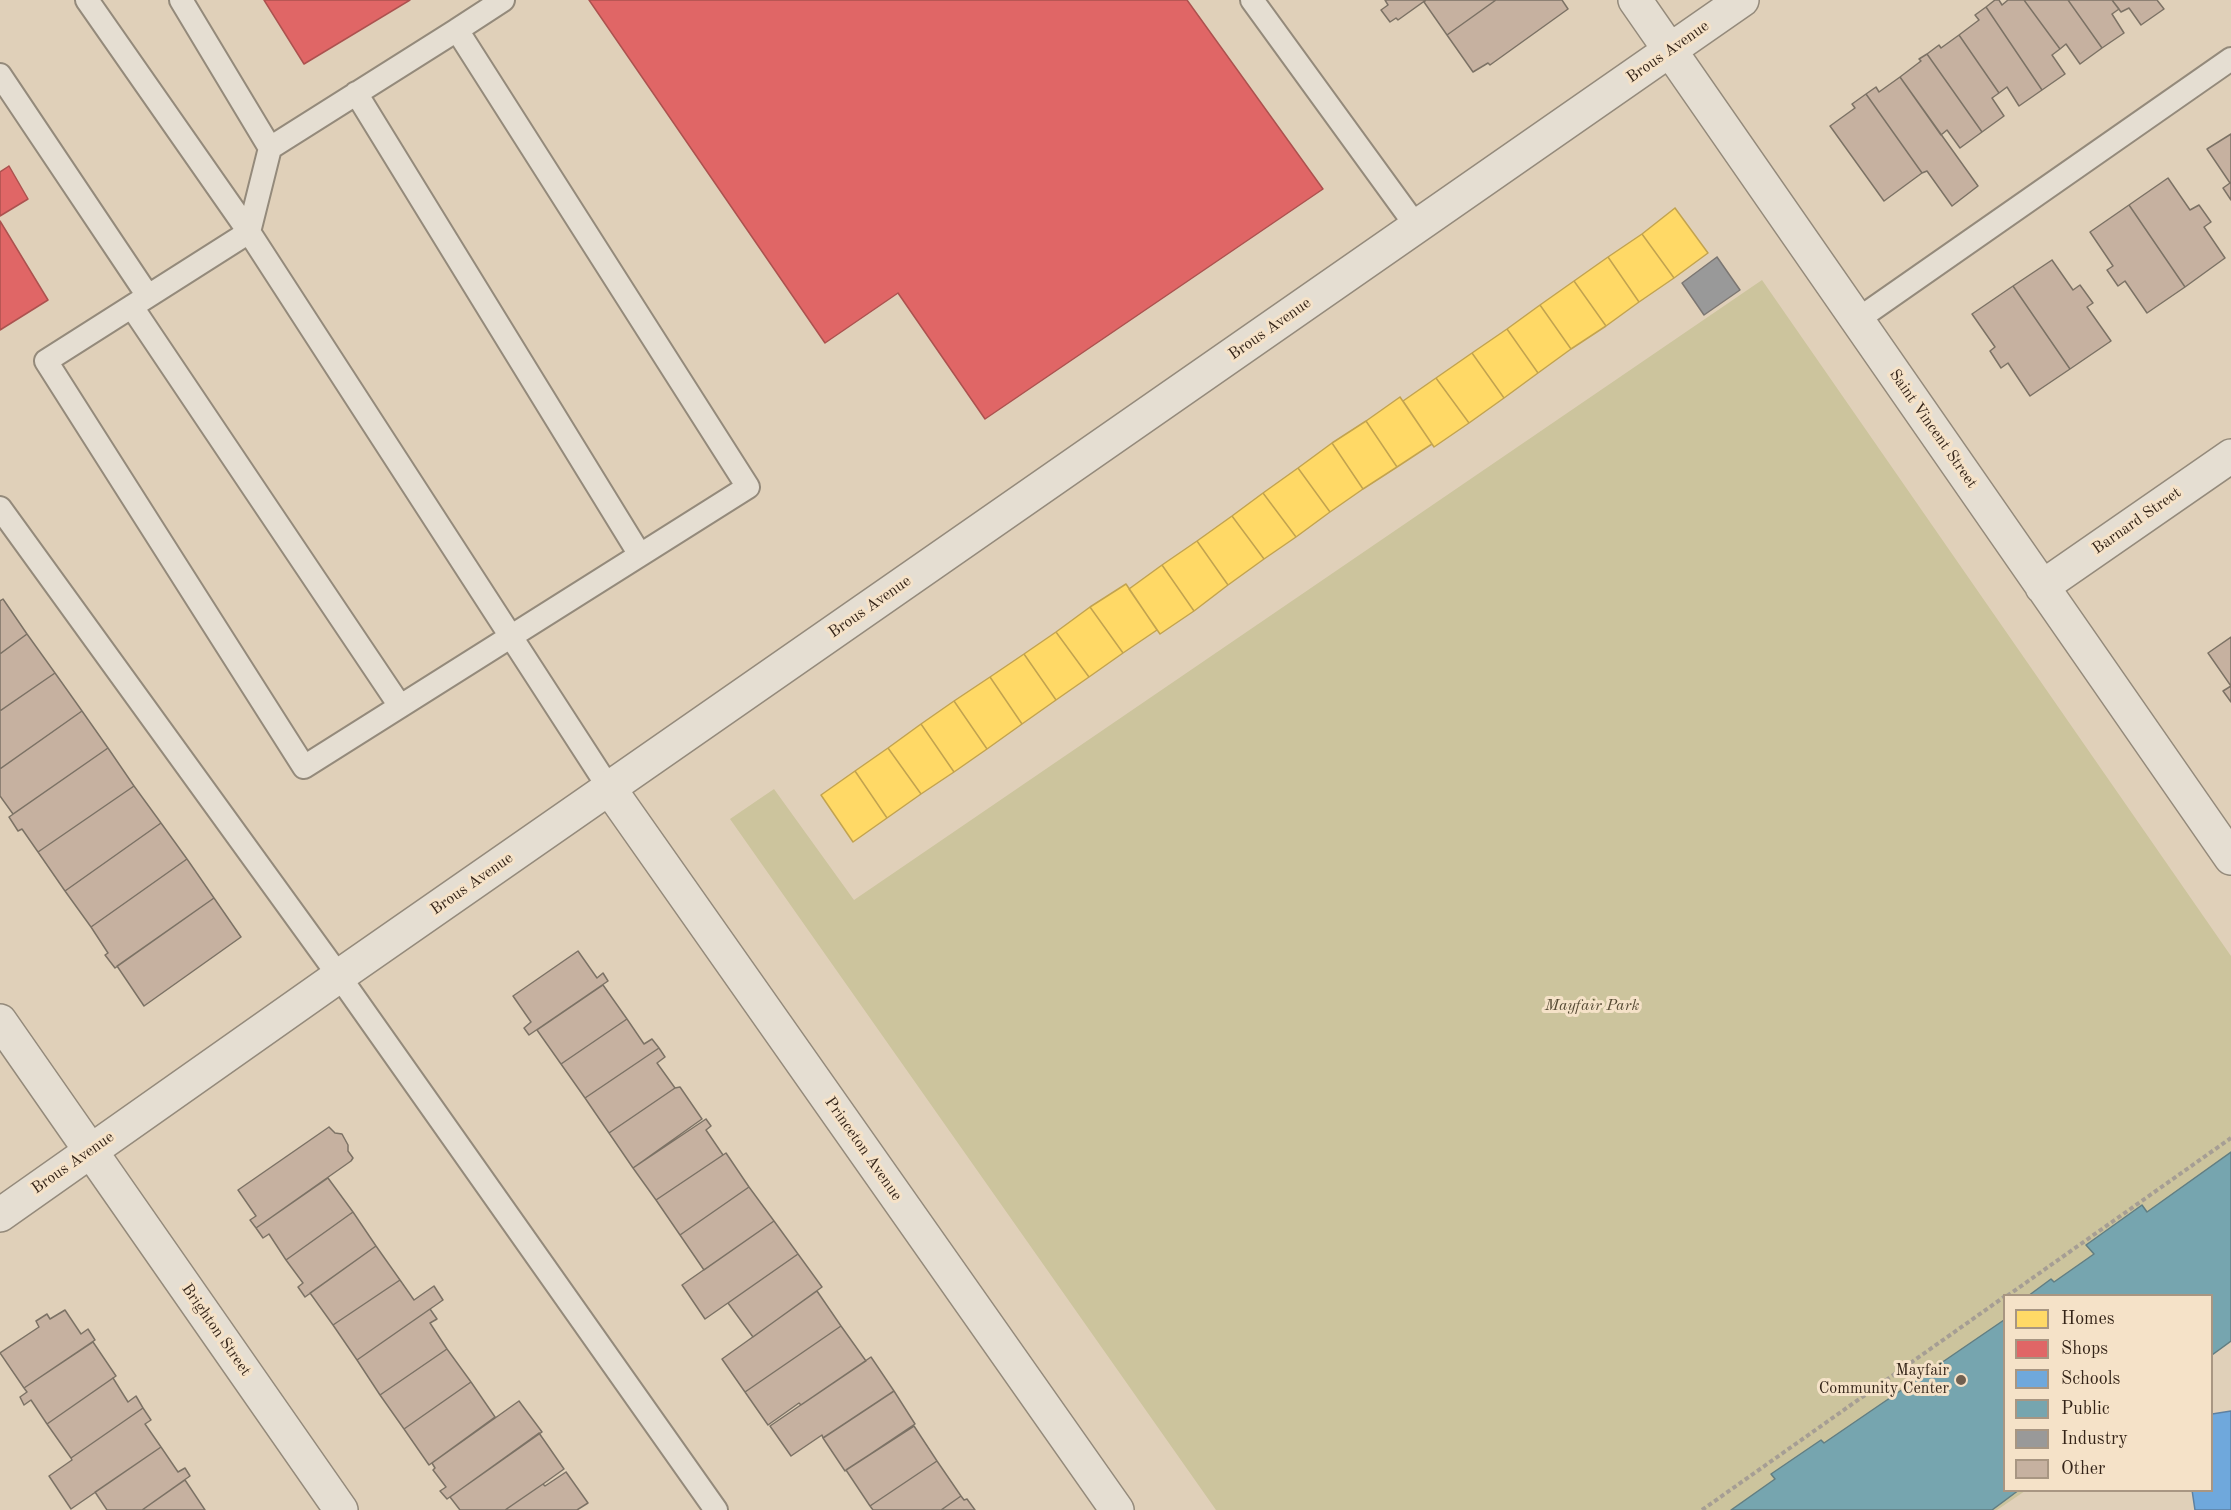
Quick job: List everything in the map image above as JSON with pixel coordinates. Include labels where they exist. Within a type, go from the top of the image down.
[{"type":"street","name":"Saint Vincent Street","points":[[1635,0],[2042,587],[2228,849]]},
{"type":"street","name":"Brous Avenue","points":[[0,1215],[339,976],[1742,0]]},
{"type":"street","name":"Barnard Street","points":[[2042,587],[2231,456]]},
{"type":"street","name":"Princeton Avenue","points":[[609,788],[1117,1510]]},
{"type":"street","name":"Brighton Street","points":[[0,1022],[340,1510]]},
{"type":"lane","points":[[87,0],[249,232],[609,788]]},
{"type":"lane","points":[[181,0],[270,148]]},
{"type":"lane","points":[[457,30],[748,487],[304,767],[46,361],[249,232],[270,148],[503,0]]},
{"type":"lane","points":[[1252,0],[1417,227]]},
{"type":"lane","points":[[1857,320],[2231,59]]},
{"type":"lane","points":[[0,75],[140,302],[400,706]]},
{"type":"lane","points":[[356,93],[640,555]]},
{"type":"lane","points":[[0,507],[339,976],[716,1510]]},
{"type":"path","points":[[2009,1294],[2231,1138]]},
{"type":"path","points":[[1702,1510],[2003,1298]]},
{"type":"green space","name":"Mayfair Park","points":[[1762,280],[2231,956],[2231,1341],[2213,1354],[2213,1294],[2003,1294],[2003,1492],[2024,1492],[1997,1510],[1216,1510],[730,819],[774,789],[854,900]]},
{"type":"building: Homes","points":[[1675,208],[1708,253],[1674,278],[1642,234]]},
{"type":"building: Homes","points":[[1642,234],[1674,278],[1639,302],[1608,257]]},
{"type":"building: Homes","points":[[1608,257],[1639,302],[1606,326],[1574,281]]},
{"type":"building: Homes","points":[[1574,281],[1606,326],[1571,349],[1540,305]]},
{"type":"building: Homes","points":[[1540,305],[1571,349],[1538,373],[1507,329]]},
{"type":"building: Homes","points":[[1507,329],[1538,373],[1504,398],[1472,353]]},
{"type":"building: Homes","points":[[1472,353],[1504,398],[1469,423],[1436,378]]},
{"type":"building: Homes","points":[[1436,378],[1469,423],[1434,447],[1403,401]]},
{"type":"building: Homes","points":[[1400,397],[1432,444],[1397,467],[1366,421]]},
{"type":"building: Homes","points":[[1366,421],[1397,467],[1363,489],[1332,443]]},
{"type":"building: Homes","points":[[1332,443],[1363,489],[1330,512],[1298,468]]},
{"type":"building: Homes","points":[[1298,468],[1330,512],[1296,537],[1263,493]]},
{"type":"building: Homes","points":[[1263,493],[1296,537],[1264,559],[1232,516]]},
{"type":"building: Homes","points":[[1232,516],[1264,559],[1228,585],[1197,541]]},
{"type":"building: Homes","points":[[1197,541],[1228,585],[1194,611],[1162,565]]},
{"type":"building: Homes","points":[[1162,565],[1194,611],[1160,634],[1129,589]]},
{"type":"building: Homes","points":[[1126,584],[1157,630],[1123,653],[1090,607]]},
{"type":"building: Homes","points":[[1090,607],[1123,653],[1089,677],[1056,632]]},
{"type":"building: Homes","points":[[1056,632],[1089,677],[1056,700],[1024,654]]},
{"type":"building: Homes","points":[[1024,654],[1056,700],[1022,724],[990,677]]},
{"type":"building: Homes","points":[[990,677],[1022,724],[987,749],[954,701]]},
{"type":"building: Homes","points":[[954,701],[987,749],[954,772],[921,724]]},
{"type":"building: Homes","points":[[921,724],[954,772],[921,794],[888,748]]},
{"type":"building: Homes","points":[[888,748],[921,794],[887,818],[855,771]]},
{"type":"building: Homes","points":[[855,771],[887,818],[853,842],[821,795]]},
{"type":"building: Shops","points":[[264,0],[410,0],[304,64]]},
{"type":"building: Shops","points":[[589,0],[1187,0],[1323,189],[985,419],[898,293],[825,343]]},
{"type":"building: Shops","points":[[9,166],[28,199],[0,216],[0,172]]},
{"type":"building: Shops","points":[[0,221],[48,300],[0,330]]},
{"type":"building: Schools","points":[[2231,1411],[2231,1510],[2195,1510],[2192,1492],[2213,1492],[2213,1414]]},
{"type":"building: Public","points":[[2231,1152],[2231,1341],[2213,1354],[2213,1294],[2031,1294],[2051,1279],[2054,1282],[2094,1254],[2086,1245],[2142,1205],[2147,1212]]},
{"type":"building: Public","name":"Mayfair Community Center","points":[[2003,1321],[2003,1492],[2016,1492],[1992,1510],[1731,1510],[1775,1479],[1771,1474],[1821,1440],[1824,1443]]},
{"type":"building: Industry","points":[[1717,257],[1740,290],[1704,315],[1682,283]]},
{"type":"building: Other","points":[[1385,0],[1426,0],[1398,20],[1396,18],[1390,22],[1381,10],[1388,5]]},
{"type":"building: Other","points":[[1426,0],[1496,0],[1447,35],[1424,2]]},
{"type":"building: Other","points":[[1496,0],[1562,0],[1568,9],[1490,65],[1488,63],[1473,72],[1447,35]]},
{"type":"building: Other","points":[[1995,0],[1999,0],[2002,5],[2008,0],[2024,0],[2060,49],[2052,55],[2065,74],[2042,90],[1986,7]]},
{"type":"building: Other","points":[[2024,0],[2068,0],[2102,48],[2080,64],[2066,44],[2060,49]]},
{"type":"building: Other","points":[[2068,0],[2112,0],[2119,9],[2112,14],[2124,33],[2102,48]]},
{"type":"building: Other","points":[[2112,0],[2157,0],[2164,9],[2141,25],[2129,8],[2121,12]]},
{"type":"building: Other","points":[[1986,7],[2042,90],[2019,106],[2007,87],[1999,93],[1959,35],[1979,20],[1975,15]]},
{"type":"building: Other","points":[[1959,35],[1999,93],[1992,98],[2004,116],[1982,132],[1927,54],[1939,45],[1941,48]]},
{"type":"building: Other","points":[[1927,54],[1982,132],[1960,148],[1947,130],[1941,135],[1900,77]]},
{"type":"building: Other","points":[[1900,77],[1978,186],[1952,206],[1927,171],[1922,173],[1866,94],[1876,87],[1879,92]]},
{"type":"building: Other","points":[[1866,94],[1922,173],[1884,201],[1830,126],[1855,108],[1852,104]]},
{"type":"building: Other","points":[[2231,134],[2231,200],[2223,188],[2230,183],[2207,149]]},
{"type":"building: Other","points":[[2168,178],[2190,210],[2199,205],[2211,222],[2204,227],[2225,258],[2185,287],[2129,205]]},
{"type":"building: Other","points":[[2129,205],[2185,287],[2147,313],[2125,281],[2118,286],[2107,270],[2113,266],[2090,232]]},
{"type":"building: Other","points":[[2052,260],[2073,290],[2080,285],[2093,303],[2087,307],[2111,341],[2070,369],[2013,286]]},
{"type":"building: Other","points":[[2013,286],[2070,369],[2030,396],[2008,363],[2001,368],[1990,351],[1995,347],[1972,314]]},
{"type":"building: Other","points":[[3,599],[27,634],[0,654],[0,601]]},
{"type":"building: Other","points":[[27,634],[55,673],[0,711],[0,654]]},
{"type":"building: Other","points":[[2231,637],[2231,686],[2208,653]]},
{"type":"building: Other","points":[[55,673],[82,711],[0,769],[0,711]]},
{"type":"building: Other","points":[[2231,686],[2231,702],[2223,691]]},
{"type":"building: Other","points":[[82,711],[108,748],[13,814],[0,796],[0,769]]},
{"type":"building: Other","points":[[108,748],[134,786],[38,852],[22,829],[18,831],[9,817]]},
{"type":"building: Other","points":[[134,786],[161,823],[65,891],[38,852]]},
{"type":"building: Other","points":[[161,823],[187,859],[91,927],[65,891]]},
{"type":"building: Other","points":[[187,859],[214,898],[115,968],[105,955],[108,953],[91,927]]},
{"type":"building: Other","points":[[214,898],[241,937],[144,1006],[117,966]]},
{"type":"building: Other","points":[[578,951],[597,978],[603,973],[608,981],[529,1035],[524,1028],[531,1022],[513,996]]},
{"type":"building: Other","points":[[603,985],[627,1019],[561,1064],[537,1030]]},
{"type":"building: Other","points":[[627,1019],[644,1044],[652,1039],[659,1048],[585,1098],[561,1064]]},
{"type":"building: Other","points":[[659,1048],[665,1057],[657,1063],[675,1088],[609,1133],[585,1098]]},
{"type":"building: Other","points":[[680,1087],[702,1119],[633,1168],[609,1133],[675,1088]]},
{"type":"building: Other","points":[[706,1119],[711,1126],[706,1130],[723,1155],[656,1200],[633,1168]]},
{"type":"building: Other","points":[[329,1127],[335,1133],[342,1134],[353,1158],[351,1161],[256,1228],[250,1220],[256,1216],[238,1190]]},
{"type":"building: Other","points":[[726,1153],[749,1187],[680,1235],[656,1200]]},
{"type":"building: Other","points":[[328,1178],[353,1212],[286,1260],[269,1234],[263,1238],[256,1228]]},
{"type":"building: Other","points":[[749,1187],[774,1221],[704,1270],[680,1235]]},
{"type":"building: Other","points":[[353,1212],[376,1246],[305,1297],[298,1287],[303,1283],[286,1260]]},
{"type":"building: Other","points":[[774,1221],[798,1254],[705,1319],[682,1285]]},
{"type":"building: Other","points":[[376,1246],[400,1280],[333,1325],[310,1293]]},
{"type":"building: Other","points":[[798,1254],[822,1287],[753,1337],[728,1303]]},
{"type":"building: Other","points":[[400,1280],[414,1300],[434,1286],[443,1300],[357,1360],[333,1325]]},
{"type":"building: Other","points":[[817,1291],[841,1326],[745,1392],[722,1359]]},
{"type":"building: Other","points":[[430,1309],[437,1319],[430,1323],[447,1349],[380,1395],[357,1360]]},
{"type":"building: Other","points":[[65,1310],[81,1334],[88,1329],[95,1340],[24,1388],[0,1353],[39,1327],[36,1321],[47,1314],[50,1319]]},
{"type":"building: Other","points":[[841,1326],[866,1361],[768,1425],[745,1392]]},
{"type":"building: Other","points":[[93,1342],[116,1376],[47,1424],[31,1400],[24,1405],[20,1397],[27,1392],[24,1388]]},
{"type":"building: Other","points":[[447,1349],[471,1382],[404,1429],[380,1395]]},
{"type":"building: Other","points":[[871,1357],[894,1391],[823,1438],[822,1435],[791,1456],[770,1426]]},
{"type":"building: Other","points":[[113,1378],[128,1402],[136,1396],[143,1408],[71,1458],[47,1424]]},
{"type":"building: Other","points":[[471,1382],[495,1417],[429,1465],[404,1429]]},
{"type":"building: Other","points":[[894,1391],[915,1424],[845,1471],[823,1438]]},
{"type":"building: Other","points":[[519,1401],[542,1432],[447,1499],[440,1491],[446,1487],[433,1470],[435,1468],[432,1463]]},
{"type":"building: Other","points":[[143,1408],[151,1420],[145,1424],[161,1447],[71,1509],[49,1476]]},
{"type":"building: Other","points":[[914,1426],[937,1461],[870,1506],[846,1470]]},
{"type":"building: Other","points":[[539,1433],[564,1469],[505,1510],[460,1510],[450,1497]]},
{"type":"building: Other","points":[[161,1447],[178,1472],[185,1468],[190,1476],[142,1510],[107,1510],[95,1492]]},
{"type":"building: Other","points":[[937,1461],[961,1496],[941,1510],[873,1510],[870,1506]]},
{"type":"building: Other","points":[[566,1472],[588,1503],[577,1510],[505,1510],[543,1484],[545,1486]]},
{"type":"building: Other","points":[[185,1480],[205,1510],[142,1510]]},
{"type":"building: Other","points":[[961,1496],[964,1500],[967,1499],[975,1510],[941,1510]]},
{"type":"place","name":"Mayfair Community Center","points":[[1961,1380]]}]
